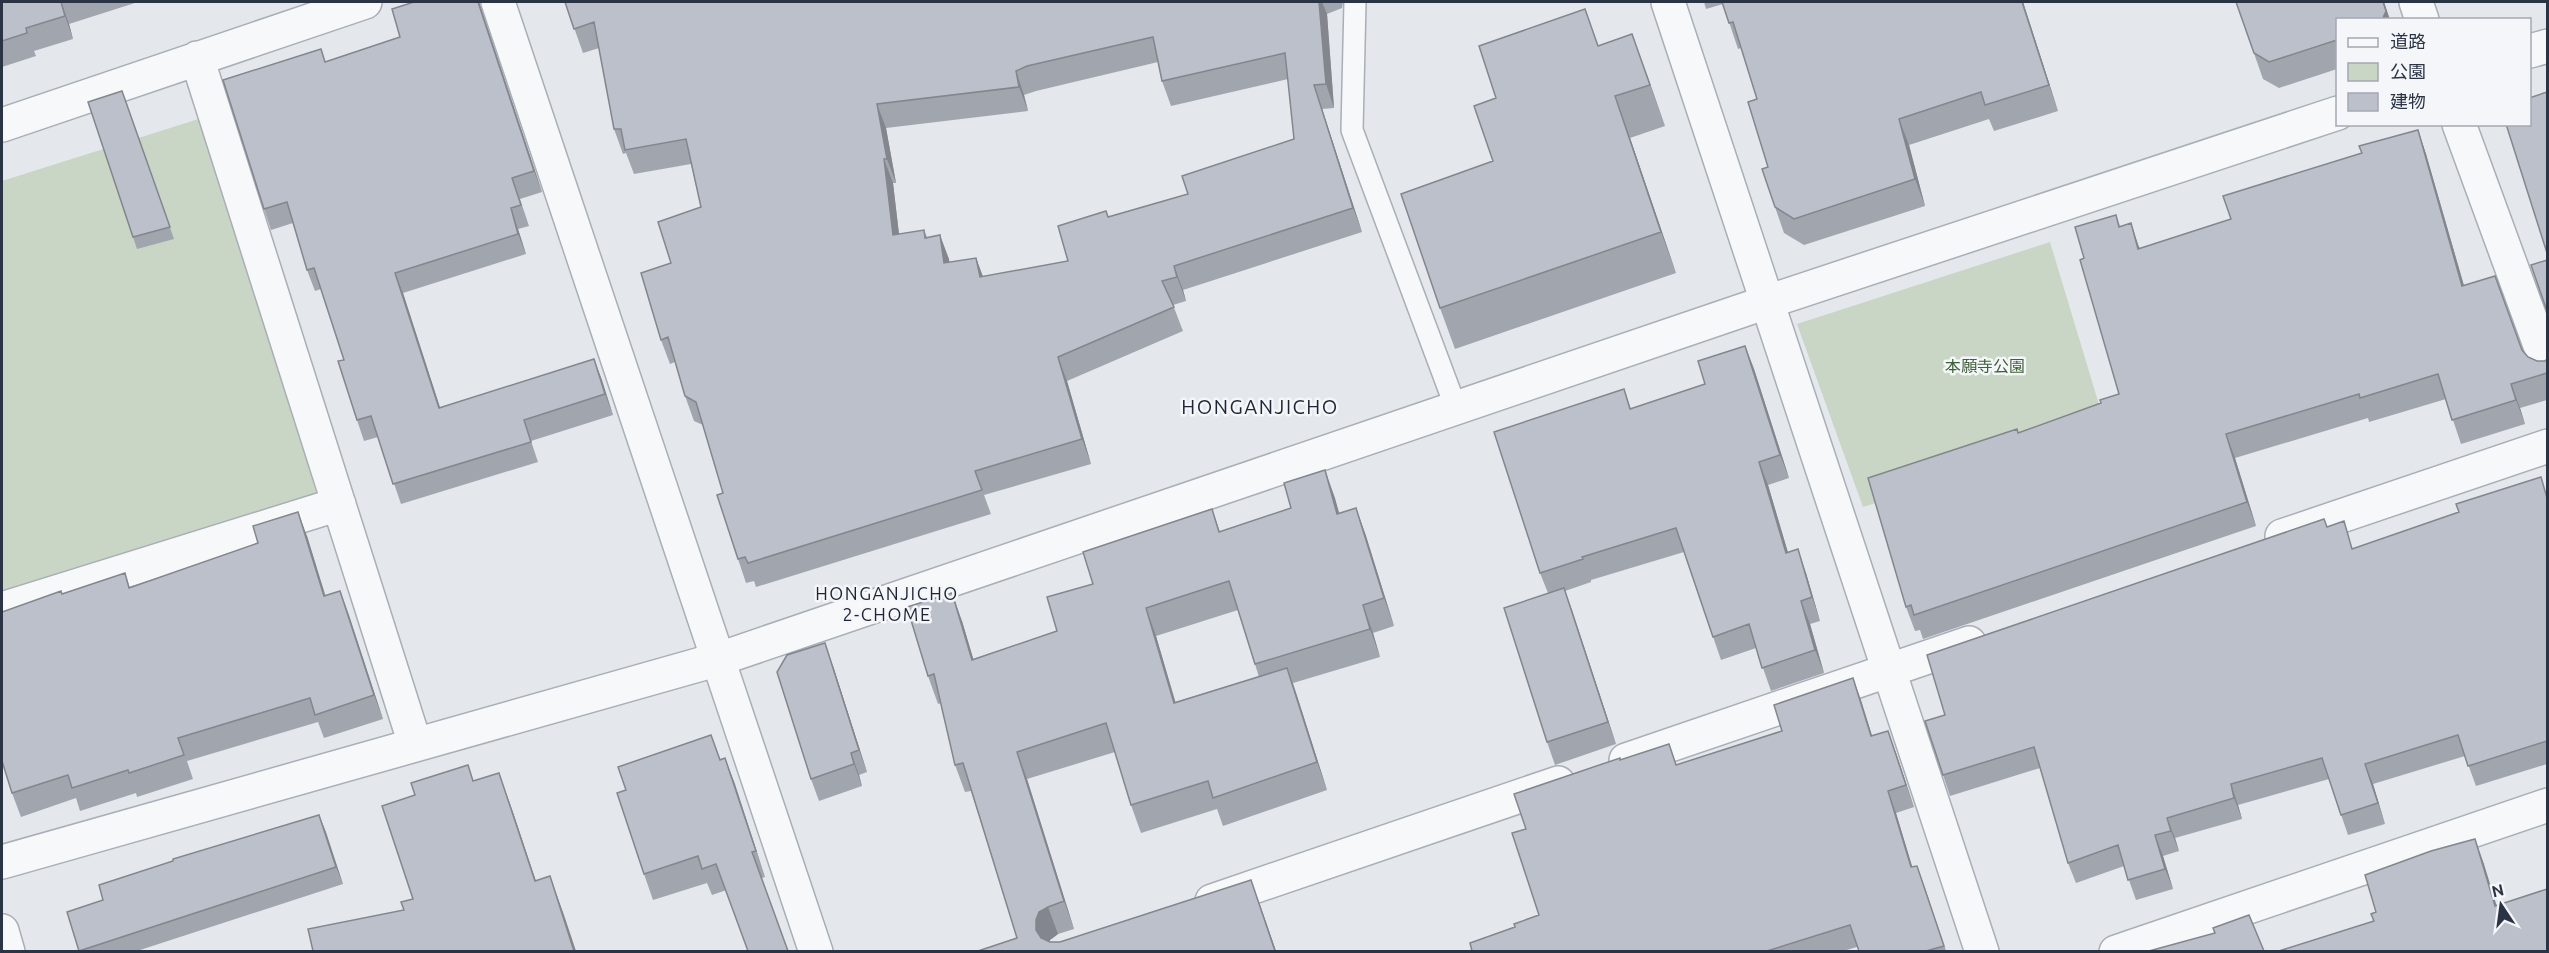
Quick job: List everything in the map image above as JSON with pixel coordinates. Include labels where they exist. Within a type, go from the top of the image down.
[{"type":"street","points":[[2,125],[365,2]]},
{"type":"street","points":[[498,2],[816,951]]},
{"type":"street","points":[[1668,2],[1982,951]]},
{"type":"street","points":[[2416,2],[2421,18]]},
{"type":"street","points":[[2531,50],[2547,46]]},
{"type":"street","points":[[197,58],[416,744]]},
{"type":"street","points":[[2,862],[719,659],[1767,302],[2336,113]]},
{"type":"street","points":[[2460,126],[2547,367]]},
{"type":"street","points":[[2257,545],[2547,446]]},
{"type":"street","points":[[2,609],[339,504]]},
{"type":"street","points":[[1188,909],[2000,633]]},
{"type":"street","points":[[2116,951],[2547,805]]},
{"type":"street","points":[[2,931],[8,951]]},
{"type":"lane","points":[[1355,2],[1352,130],[1456,408]]},
{"type":"green space","points":[[208,116],[321,510],[2,617],[2,181]]},
{"type":"green space","name":"本願寺公園","points":[[2050,242],[2107,431],[1863,507],[1797,324]]},
{"type":"building","points":[[2,2],[61,2],[65,16],[26,28],[27,33],[2,41]]},
{"type":"building","points":[[414,2],[478,2],[534,171],[512,178],[521,205],[511,208],[518,234],[395,273],[439,408],[594,359],[605,394],[524,420],[531,442],[393,484],[371,416],[357,420],[338,361],[344,360],[314,268],[307,270],[287,202],[264,209],[223,80],[321,49],[325,62],[400,37],[392,9]]},
{"type":"building","points":[[565,2],[1319,2],[1326,84],[1314,85],[1353,208],[1174,266],[1177,277],[1162,281],[1174,307],[1058,357],[1082,439],[975,471],[982,490],[748,563],[745,557],[738,559],[717,495],[723,493],[696,402],[685,396],[668,337],[661,340],[641,273],[671,263],[658,222],[701,207],[686,139],[625,150],[621,129],[614,129],[594,22],[574,29]],"holes":[[[1153,37],[1162,81],[1285,53],[1294,139],[1182,176],[1188,194],[1108,217],[1106,211],[1058,226],[1068,261],[980,277],[976,258],[944,263],[940,235],[925,238],[924,230],[893,235],[884,159],[887,159],[877,104],[1019,87],[1016,71],[1027,66]]]},
{"type":"building","points":[[1722,2],[2022,2],[2049,85],[1985,105],[1981,92],[1899,119],[1915,179],[1794,219],[1775,207],[1762,169],[1768,167],[1748,102],[1757,99],[1733,22],[1729,23]]},
{"type":"building","points":[[2236,2],[2383,2],[2386,11],[2383,18],[2336,18],[2336,40],[2269,62],[2254,53]]},
{"type":"building","points":[[1585,9],[1598,46],[1632,34],[1650,85],[1615,96],[1661,232],[1440,308],[1401,194],[1493,161],[1474,106],[1496,98],[1479,46]]},
{"type":"building","points":[[122,91],[170,227],[133,237],[88,102]]},
{"type":"building","points":[[2547,92],[2547,253],[2507,126],[2531,126],[2531,97]]},
{"type":"building","points":[[2418,130],[2462,286],[2495,276],[2522,350],[2528,357],[2537,361],[2547,359],[2547,373],[2511,384],[2516,400],[2452,420],[2438,374],[2360,398],[2359,394],[2226,434],[2247,502],[1914,615],[1911,605],[1906,607],[1868,478],[2017,429],[2018,433],[2101,403],[2100,400],[2119,394],[2080,260],[2084,258],[2075,227],[2116,215],[2119,227],[2131,223],[2138,249],[2231,219],[2223,196],[2362,153],[2359,146]]},
{"type":"building","points":[[2547,260],[2547,311],[2531,265]]},
{"type":"building","points":[[1745,346],[1780,455],[1759,462],[1786,553],[1798,549],[1812,597],[1801,601],[1815,650],[1762,668],[1749,624],[1713,637],[1676,528],[1582,557],[1583,559],[1540,573],[1494,432],[1624,389],[1630,409],[1705,384],[1698,361]]},
{"type":"building","points":[[1325,470],[1337,514],[1356,508],[1384,598],[1363,605],[1370,629],[1255,664],[1229,581],[1146,608],[1174,703],[1287,668],[1317,762],[1213,798],[1208,781],[1131,805],[1106,723],[1017,752],[1064,901],[1039,912],[1036,930],[1041,938],[1050,942],[1060,942],[1251,880],[1275,951],[978,951],[1017,938],[963,763],[955,765],[934,674],[928,676],[907,607],[952,593],[972,660],[1057,631],[1047,597],[1093,584],[1083,552],[1212,509],[1219,532],[1291,508],[1284,483]]},
{"type":"building","points":[[2541,477],[2547,498],[2547,741],[2468,766],[2458,735],[2365,764],[2378,803],[2341,815],[2322,758],[2231,784],[2234,798],[2167,818],[2171,831],[2155,835],[2165,869],[2128,880],[2118,845],[2068,863],[2034,747],[1943,775],[1925,721],[1945,715],[1927,655],[2324,519],[2327,527],[2344,521],[2352,549],[2459,512],[2456,504]]},
{"type":"building","points":[[298,512],[324,596],[340,591],[374,695],[315,715],[310,698],[178,738],[184,755],[129,773],[128,770],[72,788],[68,775],[12,793],[2,761],[2,612],[61,591],[62,594],[125,573],[129,588],[258,543],[253,526]]},
{"type":"building","points":[[1564,588],[1608,722],[1547,742],[1504,608]]},
{"type":"building","points":[[825,643],[859,750],[851,753],[854,764],[811,779],[777,672],[787,655]]},
{"type":"building","points":[[1853,678],[1871,736],[1888,731],[1906,785],[1888,791],[1911,867],[1917,866],[1944,946],[1926,951],[1859,951],[1850,925],[1767,951],[1472,951],[1470,943],[1515,927],[1514,924],[1539,915],[1512,833],[1526,829],[1514,794],[1669,744],[1676,765],[1782,731],[1774,705]]},
{"type":"building","points":[[711,735],[720,760],[725,758],[756,851],[752,852],[788,951],[748,951],[716,864],[702,869],[698,856],[644,874],[617,793],[626,790],[618,767]]},
{"type":"building","points":[[468,765],[473,781],[499,773],[535,881],[550,876],[574,951],[313,951],[308,929],[404,910],[401,902],[413,899],[382,806],[415,795],[411,783]]},
{"type":"building","points":[[319,815],[336,867],[79,951],[67,912],[103,900],[99,885],[173,861],[173,859]]},
{"type":"building","points":[[2475,839],[2495,906],[2547,889],[2547,951],[2279,951],[2374,921],[2371,914],[2376,912],[2365,875],[2431,851]]},
{"type":"building","points":[[2249,915],[2264,951],[2149,951],[2215,933],[2213,928]]},
{"type":"district","name":"HONGANJICHO","points":[[1260,406]]},
{"type":"district","name":"HONGANJICHO 2-CHOME","points":[[887,603]]}]
